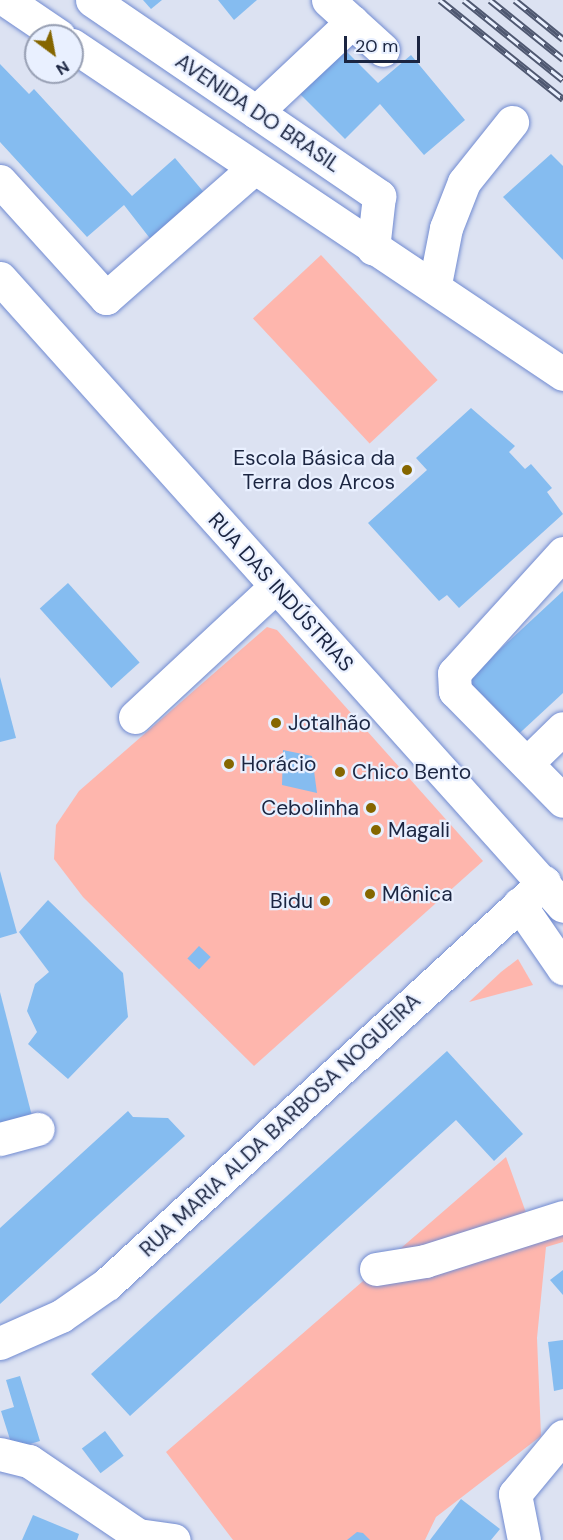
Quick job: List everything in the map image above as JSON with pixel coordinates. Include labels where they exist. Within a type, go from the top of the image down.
[{"type":"street","points":[[6,0],[41,24]]},
{"type":"street","name":"AVENIDA DO BRASIL","points":[[92,0],[379,196],[373,249]]},
{"type":"street","points":[[328,0],[383,50]]},
{"type":"street","points":[[256,112],[352,22]]},
{"type":"street","points":[[84,53],[373,249],[435,284],[563,374]]},
{"type":"street","points":[[435,284],[446,228],[464,182],[512,122]]},
{"type":"street","points":[[0,181],[106,298],[254,168]]},
{"type":"street","name":"RUA DAS INDÚSTRIAS","points":[[0,278],[553,894]]},
{"type":"street","points":[[563,553],[454,673],[455,691],[563,801]]},
{"type":"street","points":[[135,717],[276,586]]},
{"type":"street","points":[[527,763],[563,728]]},
{"type":"street","name":"RUA MARIA ALDA BARBOSA NOGUEIRA","points":[[0,1343],[62,1316],[108,1284],[519,904],[553,894]]},
{"type":"street","points":[[519,904],[563,968]]},
{"type":"street","points":[[0,1139],[38,1129]]},
{"type":"street","points":[[376,1269],[425,1261],[563,1216]]},
{"type":"street","points":[[524,1540],[514,1494],[563,1436]]},
{"type":"street","points":[[0,1454],[29,1461],[138,1534],[174,1540]]},
{"type":"shaded area","points":[[321,255],[438,380],[370,443],[253,318]]},
{"type":"shaded area","points":[[267,627],[277,630],[483,861],[254,1066],[83,897],[54,859],[56,825],[79,791]]},
{"type":"shaded area","points":[[518,959],[533,985],[469,1002],[501,972]]},
{"type":"shaded area","points":[[506,1157],[534,1235],[563,1223],[563,1242],[546,1247],[537,1338],[541,1436],[436,1517],[425,1540],[233,1540],[166,1452]]},
{"type":"building","points":[[143,0],[162,0],[151,9]]},
{"type":"building","points":[[218,0],[257,0],[234,20]]},
{"type":"building","points":[[336,41],[378,83],[411,55],[465,120],[424,155],[380,104],[345,139],[291,85]]},
{"type":"building","points":[[0,64],[29,94],[34,89],[132,196],[175,158],[212,202],[159,250],[124,205],[87,237],[0,142]]},
{"type":"building","points":[[551,154],[563,166],[563,260],[503,197]]},
{"type":"building","points":[[471,408],[515,446],[509,452],[525,469],[531,464],[552,488],[547,492],[563,514],[459,608],[447,595],[439,601],[368,523],[427,470],[416,458]]},
{"type":"building","points":[[68,583],[140,663],[111,688],[40,608]]},
{"type":"building","points":[[563,591],[563,693],[509,743],[455,691]]},
{"type":"building","points":[[0,677],[16,738],[0,742]]},
{"type":"building","points":[[283,750],[312,756],[317,793],[282,785]]},
{"type":"building","points":[[0,871],[17,933],[0,938]]},
{"type":"building","points":[[48,900],[123,973],[128,1017],[68,1079],[28,1044],[37,1032],[27,1011],[35,984],[49,972],[19,932]]},
{"type":"building","points":[[199,946],[211,957],[199,969],[187,958]]},
{"type":"building","points":[[0,992],[32,1116],[0,1124]]},
{"type":"building","points":[[447,1051],[523,1134],[494,1161],[456,1120],[130,1416],[91,1374]]},
{"type":"building","points":[[128,1111],[133,1117],[168,1118],[185,1136],[0,1304],[0,1228]]},
{"type":"building","points":[[563,1270],[563,1295],[550,1280]]},
{"type":"building","points":[[563,1340],[563,1389],[554,1391],[548,1342]]},
{"type":"building","points":[[20,1376],[40,1441],[13,1449],[1,1411],[14,1407],[6,1380]]},
{"type":"building","points":[[105,1431],[124,1456],[100,1473],[82,1448]]},
{"type":"building","points":[[461,1499],[500,1529],[491,1540],[430,1540]]},
{"type":"building","points":[[33,1515],[79,1534],[77,1540],[22,1540]]},
{"type":"building","points":[[357,1532],[363,1533],[370,1540],[347,1540]]},
{"type":"railway","points":[[440,0],[563,99]]},
{"type":"railway","points":[[464,0],[563,80]]},
{"type":"railway","points":[[490,0],[563,59]]},
{"type":"railway","points":[[515,0],[563,39]]},
{"type":"place","name":"Escola Básica da Terra dos Arcos","points":[[407,470]]},
{"type":"place","name":"Jotalhão","points":[[276,723]]},
{"type":"place","name":"Horácio","points":[[229,764]]},
{"type":"place","name":"Chico Bento","points":[[340,772]]},
{"type":"place","name":"Cebolinha","points":[[371,808]]},
{"type":"place","name":"Magali","points":[[376,830]]},
{"type":"place","name":"Mônica","points":[[370,894]]},
{"type":"place","name":"Bidu","points":[[325,901]]}]
